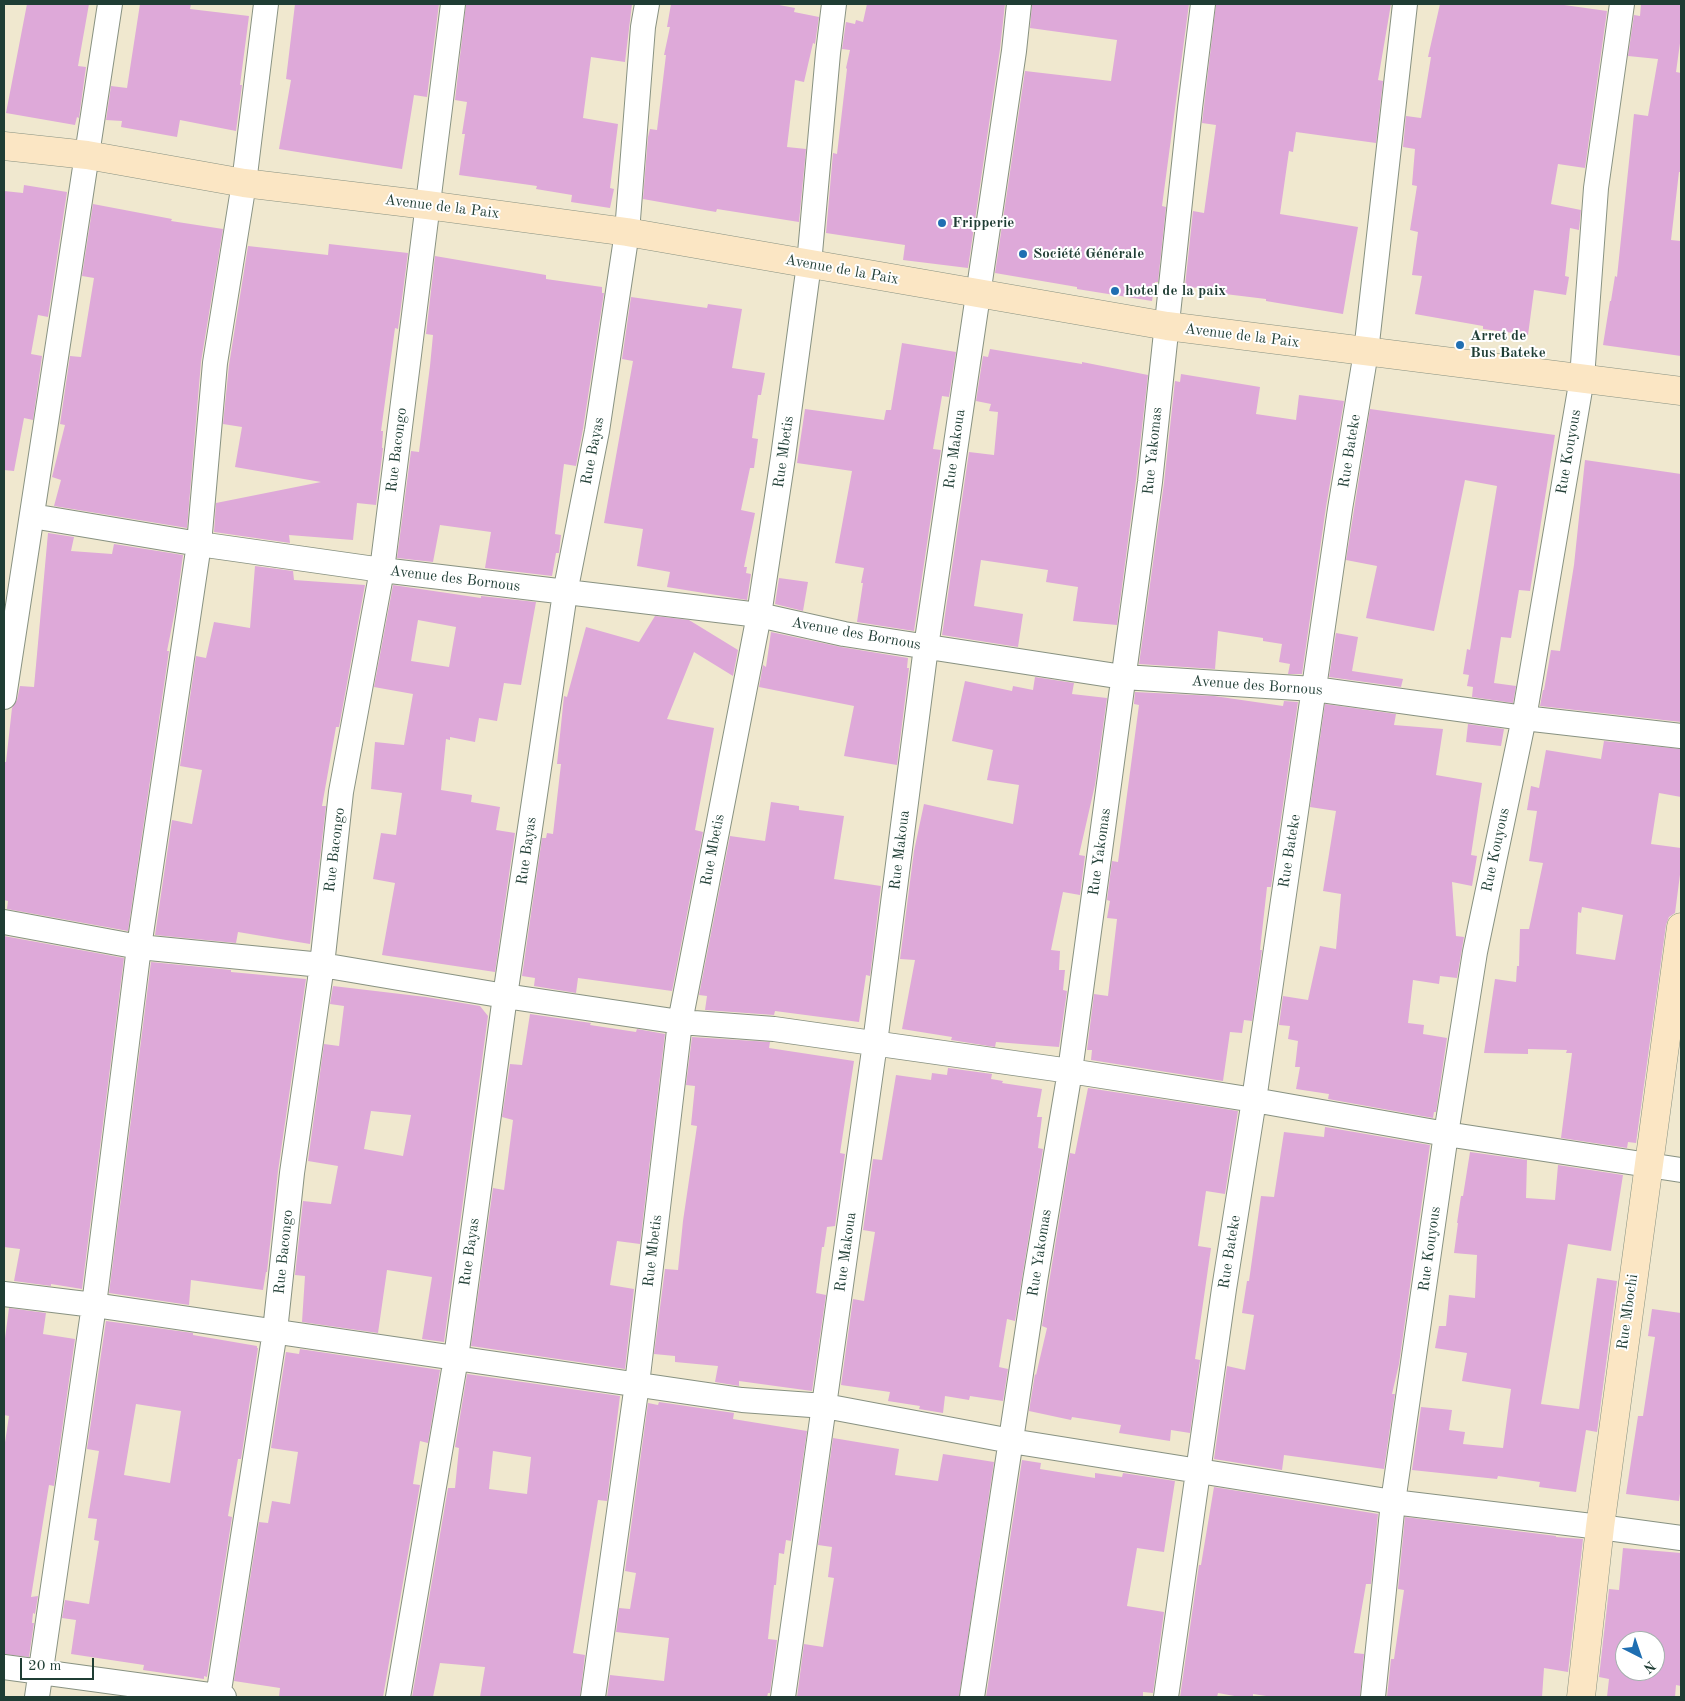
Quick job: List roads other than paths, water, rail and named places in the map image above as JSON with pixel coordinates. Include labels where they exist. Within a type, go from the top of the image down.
[{"type":"main road","name":"Avenue de la Paix","points":[[4,146],[87,155],[244,183],[627,232],[1166,326],[1681,391]]},
{"type":"main road","name":"Rue Mbochi","points":[[1581,1697],[1600,1526],[1681,927]]},
{"type":"street","points":[[4,697],[110,4]]},
{"type":"street","points":[[37,1697],[94,1305],[139,947],[198,544],[215,363],[244,183],[266,4]]},
{"type":"street","name":"Rue Bacongo","points":[[220,1697],[275,1332],[292,1173],[322,965],[341,792],[382,570],[453,4]]},
{"type":"street","name":"Rue Bayas","points":[[398,1697],[456,1358],[505,996],[565,593],[597,431],[627,232],[643,27],[647,4]]},
{"type":"street","name":"Rue Mbetis","points":[[593,1697],[637,1384],[680,1022],[759,615],[783,457],[809,264],[834,4]]},
{"type":"street","name":"Rue Makoua","points":[[783,1697],[876,1043],[926,647],[1014,51],[1019,4]]},
{"type":"street","name":"Rue Yakomas","points":[[972,1697],[1035,1281],[1070,1071],[1124,677],[1150,482],[1203,4]]},
{"type":"street","name":"Rue Bateke","points":[[1166,1697],[1224,1289],[1254,1100],[1340,509],[1366,352],[1406,4]]},
{"type":"street","name":"Rue Kouyous","points":[[1373,1697],[1393,1502],[1446,1134],[1475,952],[1524,718],[1582,378],[1596,188],[1622,4]]},
{"type":"street","name":"Avenue des Bornous","points":[[32,516],[198,544],[382,570],[759,615],[844,634],[1124,677],[1314,690],[1524,718],[1681,736]]},
{"type":"street","points":[[4,922],[139,947],[322,965],[505,996],[680,1022],[774,1029],[1070,1071],[1254,1100],[1446,1134],[1681,1170]]},
{"type":"street","points":[[4,1294],[94,1305],[742,1400],[825,1406],[1011,1441],[1198,1472],[1393,1502],[1600,1526],[1681,1538]]},
{"type":"street","points":[[4,1667],[220,1697]]},
{"type":"place","name":"Fripperie","points":[[942,223]]},
{"type":"place","name":"Société Générale","points":[[1023,254]]},
{"type":"place","name":"hotel de la paix","points":[[1115,291]]},
{"type":"place","name":"Arret de Bus Bateke","points":[[1460,345]]}]
